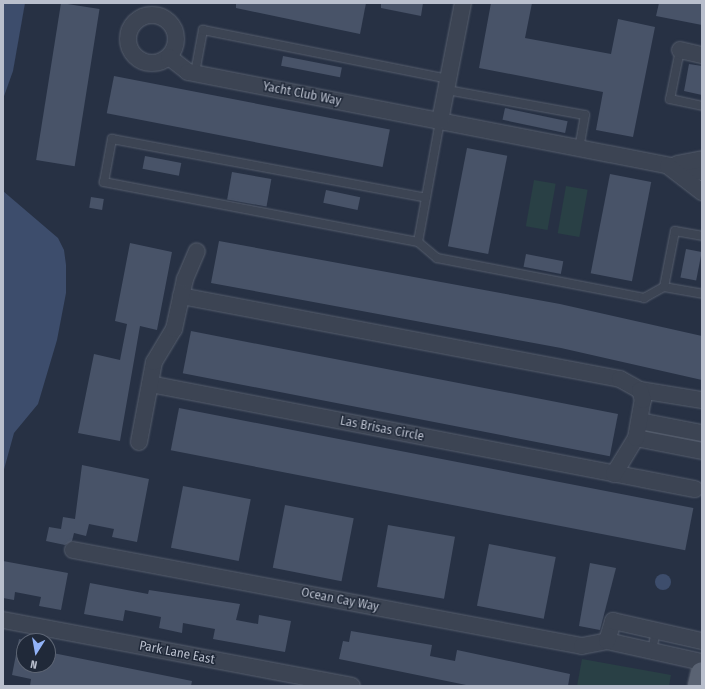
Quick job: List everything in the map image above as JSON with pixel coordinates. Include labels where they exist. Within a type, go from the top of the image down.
[{"type":"main road","points":[[699,686],[702,673]]},
{"type":"street","points":[[440,121],[463,3]]},
{"type":"street","points":[[680,50],[702,55]]},
{"type":"street","name":"Yacht Club Way","points":[[169,58],[195,73],[702,172]]},
{"type":"street","name":"Yacht Club Way","points":[[668,166],[702,160]]},
{"type":"street","name":"Yacht Club Way","points":[[668,166],[702,192]]},
{"type":"street","points":[[139,442],[154,362],[174,329],[181,296],[198,251]]},
{"type":"street","points":[[181,296],[620,379],[640,390],[702,400]]},
{"type":"street","name":"Las Brisas Circle","points":[[150,384],[695,489]]},
{"type":"street","points":[[614,474],[636,438],[640,421],[640,390]]},
{"type":"street","points":[[640,421],[702,433]]},
{"type":"street","points":[[636,438],[702,451]]},
{"type":"street","name":"Ocean Cay Way","points":[[72,550],[582,646],[656,631],[702,641]]},
{"type":"street","name":"Park Lane East","points":[[3,620],[352,686]]},
{"type":"street","name":"Ocean Cay Way","points":[[607,641],[613,621],[652,650],[702,662]]},
{"type":"lane","points":[[195,73],[203,30],[585,115],[579,148]]},
{"type":"lane","points":[[680,50],[670,100],[702,106]]},
{"type":"lane","points":[[418,242],[440,121]]},
{"type":"lane","points":[[426,198],[112,139],[104,182],[418,242],[437,258],[644,298],[664,287],[702,294]]},
{"type":"lane","points":[[664,287],[675,231],[702,236]]},
{"type":"lane","points":[[672,445],[676,428]]},
{"type":"lane","points":[[652,650],[656,631]]},
{"type":"green space","points":[[534,180],[556,184],[548,230],[526,226]]},
{"type":"green space","points":[[566,186],[588,190],[579,237],[558,233]]},
{"type":"green space","points":[[582,659],[671,675],[669,686],[577,686]]},
{"type":"water","points":[[3,3],[25,3],[13,71],[3,99]]},
{"type":"water","points":[[3,191],[58,238],[64,250],[66,265],[66,293],[57,340],[38,404],[14,433],[3,473]]},
{"type":"water","points":[[660,574],[666,574],[671,579],[669,588],[666,590],[660,590],[655,585],[655,579]]},
{"type":"building","points":[[61,3],[100,9],[75,166],[36,160]]},
{"type":"building","points":[[236,3],[366,3],[360,34],[236,8]]},
{"type":"building","points":[[381,3],[423,3],[421,16],[381,8]]},
{"type":"building","points":[[491,3],[532,3],[525,38],[611,54],[618,19],[655,27],[633,137],[596,130],[603,92],[479,68]]},
{"type":"building","points":[[659,3],[702,3],[702,25],[656,16]]},
{"type":"building","points":[[283,56],[342,67],[340,77],[281,66]]},
{"type":"building","points":[[689,64],[702,66],[702,95],[684,91]]},
{"type":"building","points":[[114,76],[390,130],[383,167],[107,113]]},
{"type":"building","points":[[505,108],[568,121],[565,133],[503,120]]},
{"type":"building","points":[[467,148],[507,156],[488,254],[448,246]]},
{"type":"building","points":[[145,156],[181,163],[179,176],[143,169]]},
{"type":"building","points":[[232,172],[271,179],[267,207],[227,200]]},
{"type":"building","points":[[610,174],[651,182],[632,281],[591,273]]},
{"type":"building","points":[[326,190],[360,197],[358,210],[323,203]]},
{"type":"building","points":[[91,197],[104,199],[102,210],[89,208]]},
{"type":"building","points":[[219,241],[560,304],[702,336],[702,380],[561,348],[211,283]]},
{"type":"building","points":[[130,243],[172,252],[157,330],[140,326],[120,441],[78,433],[94,354],[120,360],[127,324],[115,321]]},
{"type":"building","points":[[686,249],[702,252],[696,281],[680,277]]},
{"type":"building","points":[[526,254],[563,261],[561,274],[524,267]]},
{"type":"building","points":[[191,331],[618,414],[610,456],[183,373]]},
{"type":"building","points":[[179,408],[693,508],[685,550],[171,450]]},
{"type":"building","points":[[82,465],[149,479],[137,542],[112,537],[114,529],[89,524],[86,536],[74,533],[72,541],[65,545],[46,541],[49,527],[61,529],[63,517],[75,519]]},
{"type":"building","points":[[183,486],[251,499],[239,561],[171,548]]},
{"type":"building","points":[[285,505],[354,518],[342,581],[273,568]]},
{"type":"building","points":[[388,525],[455,537],[444,599],[377,587]]},
{"type":"building","points":[[489,544],[556,557],[544,619],[477,606]]},
{"type":"building","points":[[3,561],[68,573],[61,610],[39,606],[41,597],[15,592],[14,600],[3,598]]},
{"type":"building","points":[[590,563],[616,568],[600,630],[579,626]]},
{"type":"building","points":[[90,583],[148,594],[149,590],[240,604],[236,620],[258,624],[259,615],[291,621],[285,652],[213,639],[215,629],[183,623],[182,633],[159,628],[161,617],[125,610],[123,621],[84,614]]},
{"type":"building","points":[[351,631],[432,645],[430,656],[455,661],[457,650],[570,674],[568,686],[471,686],[339,659],[343,641],[349,642]]},
{"type":"building","points":[[16,654],[16,673],[56,673],[56,654],[192,681],[191,686],[30,686],[31,679],[12,675]]}]
